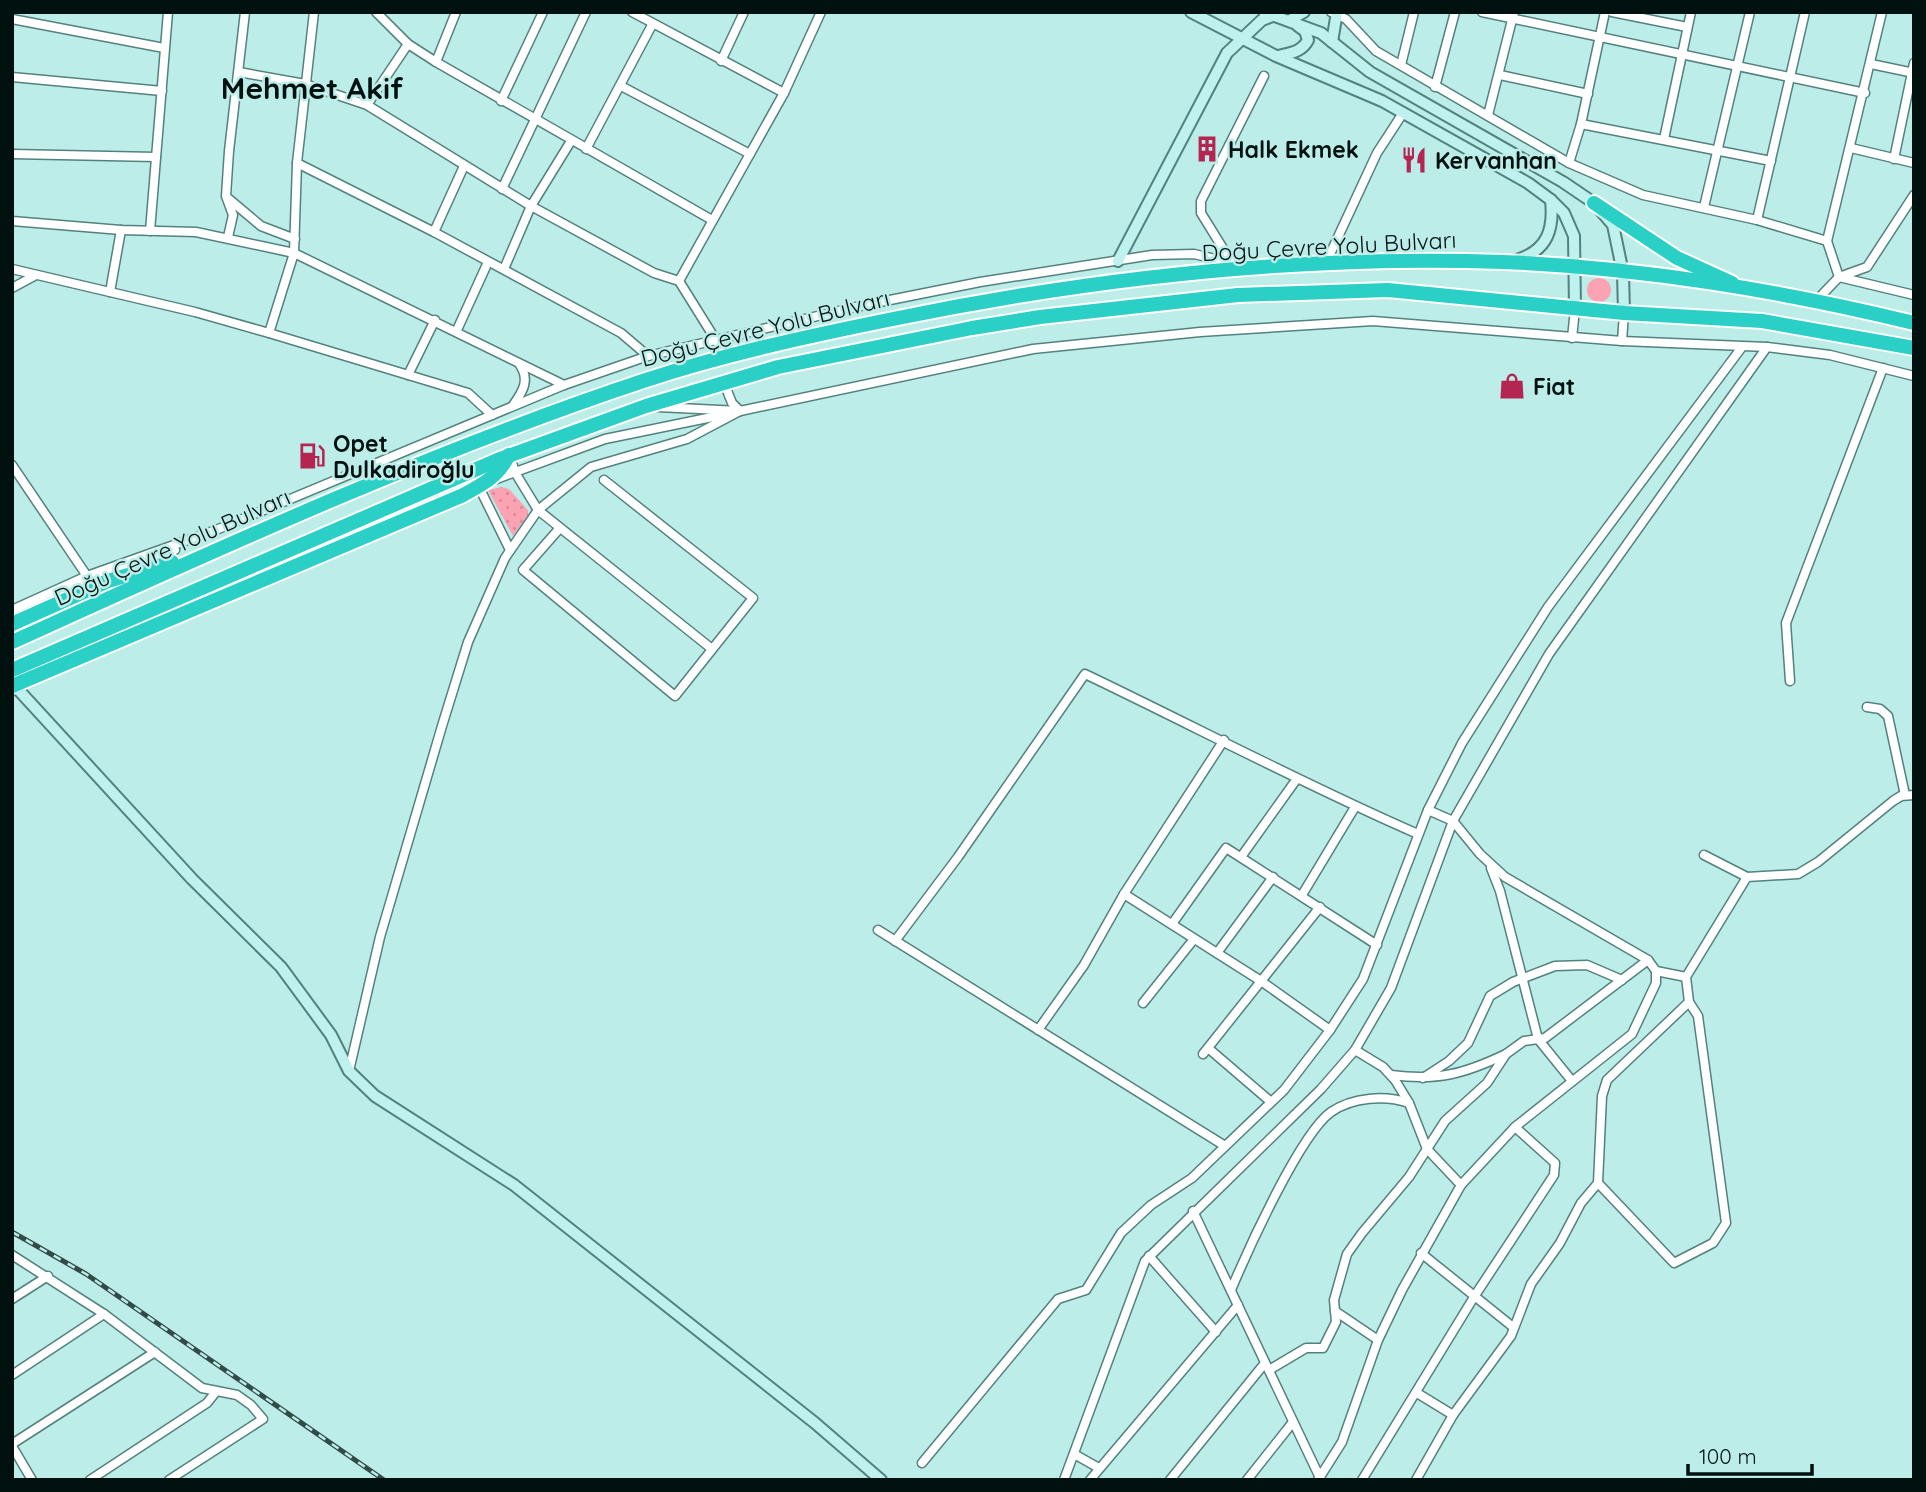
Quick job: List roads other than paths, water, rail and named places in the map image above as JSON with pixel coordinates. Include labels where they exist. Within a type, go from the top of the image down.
[{"type":"highway","points":[[1594,203],[1677,258],[1750,291],[1914,323]]},
{"type":"highway","name":"Doğu Çevre Yolu Bulvarı","points":[[12,642],[201,556],[553,412],[692,366],[800,338],[962,305],[1081,287],[1257,268],[1325,265],[1508,262],[1660,276],[1750,291]]},
{"type":"highway","name":"Doğu Çevre Yolu Bulvarı","points":[[13,680],[509,455],[646,406],[724,383],[845,352],[972,328],[1052,315],[1238,295],[1412,290],[1576,309],[1762,321],[1914,348]]},
{"type":"highway","points":[[13,680],[485,484],[500,473],[509,455]]},
{"type":"highway","points":[[12,624],[108,581],[201,556]]},
{"type":"main road","points":[[1191,12],[1244,37],[1276,56],[1403,113],[1528,183],[1551,200],[1570,223],[1577,268],[1576,309]]},
{"type":"main road","points":[[1290,20],[1304,12]]},
{"type":"main road","points":[[1332,42],[1335,13]]},
{"type":"main road","points":[[1118,261],[1227,53],[1270,14],[1321,33],[1370,72],[1563,182],[1594,203],[1613,225],[1623,273],[1624,313]]},
{"type":"main road","points":[[1276,56],[1301,49],[1308,40],[1305,31],[1290,20]]},
{"type":"main road","points":[[1508,262],[1530,256],[1544,244],[1552,224],[1551,200]]},
{"type":"main road","points":[[13,680],[192,879],[281,967],[331,1035],[349,1071],[375,1096],[514,1185],[815,1423],[881,1480]]},
{"type":"street","points":[[149,230],[168,12]]},
{"type":"street","points":[[228,237],[233,215],[226,196],[245,12]]},
{"type":"street","points":[[269,333],[294,253],[297,163],[314,12]]},
{"type":"street","points":[[376,12],[408,44],[436,62],[712,220]]},
{"type":"street","points":[[436,62],[456,12]]},
{"type":"street","points":[[501,101],[543,12]]},
{"type":"street","points":[[502,189],[537,121],[586,12]]},
{"type":"street","points":[[632,12],[652,25],[785,93]]},
{"type":"street","points":[[722,61],[744,12]]},
{"type":"street","points":[[678,281],[785,93],[821,12]]},
{"type":"street","points":[[1401,65],[1414,12]]},
{"type":"street","points":[[1436,87],[1455,12]]},
{"type":"street","points":[[1482,12],[1514,16],[1865,93]]},
{"type":"street","points":[[1569,163],[1581,124],[1605,12]]},
{"type":"street","points":[[1612,12],[1688,27]]},
{"type":"street","points":[[1664,139],[1690,12]]},
{"type":"street","points":[[1704,207],[1720,149],[1750,12]]},
{"type":"street","points":[[1757,220],[1805,12]]},
{"type":"street","points":[[1839,277],[1827,241],[1852,148],[1882,12]]},
{"type":"street","points":[[1335,13],[1346,19],[1376,51],[1569,163],[1643,195],[1757,220],[1827,241]]},
{"type":"street","points":[[1488,116],[1514,16]]},
{"type":"street","points":[[12,19],[37,17],[164,48]]},
{"type":"street","points":[[586,149],[652,25]]},
{"type":"street","points":[[367,105],[408,44]]},
{"type":"street","points":[[1871,65],[1913,70],[1894,159]]},
{"type":"street","points":[[239,72],[305,84],[367,105],[502,189],[654,273],[678,281],[717,342]]},
{"type":"street","points":[[1500,75],[1588,94]]},
{"type":"street","points":[[1232,263],[1201,213],[1201,201],[1264,76]]},
{"type":"street","points":[[12,77],[162,91]]},
{"type":"street","points":[[621,86],[750,154]]},
{"type":"street","points":[[1325,265],[1377,153],[1403,113]]},
{"type":"street","points":[[1581,124],[1771,161]]},
{"type":"street","points":[[504,269],[531,205],[570,141]]},
{"type":"street","points":[[1852,148],[1914,163]]},
{"type":"street","points":[[12,154],[156,157]]},
{"type":"street","points":[[297,163],[434,232],[621,333],[648,356]]},
{"type":"street","points":[[434,232],[464,166]]},
{"type":"street","points":[[1814,303],[1839,277],[1867,267],[1914,195]]},
{"type":"street","points":[[226,196],[261,226],[295,239]]},
{"type":"street","points":[[12,221],[228,237],[294,253],[457,330],[564,385]]},
{"type":"street","points":[[110,292],[121,230]]},
{"type":"street","points":[[108,581],[216,530],[512,406],[648,356],[717,342],[860,306],[980,282],[1152,255],[1194,254],[1257,268]]},
{"type":"street","points":[[457,330],[488,262]]},
{"type":"street","points":[[12,270],[269,333],[468,393],[492,415]]},
{"type":"street","points":[[12,288],[36,275]]},
{"type":"street","points":[[1839,277],[1914,295]]},
{"type":"street","points":[[1572,338],[1576,309]]},
{"type":"street","points":[[1622,341],[1624,313]]},
{"type":"street","points":[[408,375],[435,320]]},
{"type":"street","name":"Doğu Çevre Yolu Bulvarı","points":[[646,406],[740,411],[1032,349],[1200,332],[1373,321],[1572,338],[1767,347],[1830,355],[1914,376]]},
{"type":"street","points":[[922,1463],[1058,1299],[1087,1290],[1121,1233],[1150,1205],[1192,1178],[1271,1102],[1330,1030],[1363,979],[1427,810],[1462,743],[1548,607],[1742,346]]},
{"type":"street","points":[[1064,1480],[1149,1256],[1321,1089],[1355,1050],[1391,988],[1453,821],[1549,654],[1767,347]]},
{"type":"street","points":[[512,406],[525,383],[525,373],[518,363]]},
{"type":"street","points":[[1790,681],[1786,623],[1883,368]]},
{"type":"street","points":[[724,383],[732,403],[740,411]]},
{"type":"street","points":[[510,550],[485,484],[605,439],[740,411]]},
{"type":"street","points":[[349,1071],[377,948],[449,702],[468,642],[510,550],[538,510],[591,467],[687,439],[740,411]]},
{"type":"street","points":[[509,455],[516,474],[538,510],[712,649]]},
{"type":"street","points":[[12,465],[87,576]]},
{"type":"street","points":[[559,529],[523,570],[675,696],[753,598],[604,480]]},
{"type":"street","points":[[12,610],[87,576],[216,530]]},
{"type":"street","points":[[895,941],[958,857],[1080,676],[1084,674],[1224,740],[1296,780],[1418,834]]},
{"type":"street","points":[[1704,855],[1747,877],[1798,874],[1818,862],[1877,811],[1910,795],[1888,716],[1880,709],[1867,707]]},
{"type":"street","points":[[1038,1030],[1084,965],[1124,894],[1224,740]]},
{"type":"street","points":[[1241,857],[1296,780]]},
{"type":"street","points":[[1302,895],[1355,807]]},
{"type":"street","points":[[1320,1479],[1342,1443],[1378,1340],[1421,1253],[1461,1185],[1515,1127],[1632,1034],[1656,983],[1656,971],[1648,960],[1505,877],[1490,865],[1453,821],[1427,810]]},
{"type":"street","points":[[1172,924],[1226,848],[1377,945]]},
{"type":"street","points":[[1490,865],[1500,891],[1538,1039],[1572,1081]]},
{"type":"street","points":[[1217,953],[1273,877]]},
{"type":"street","points":[[1598,1183],[1674,1263],[1713,1242],[1726,1223],[1698,1016],[1689,1002],[1686,977],[1747,877]]},
{"type":"street","points":[[1124,894],[1261,981],[1330,1030]]},
{"type":"street","points":[[1271,1102],[1206,1051],[1320,907]]},
{"type":"street","points":[[878,930],[1225,1146]]},
{"type":"street","points":[[1143,1003],[1194,939]]},
{"type":"street","points":[[1391,1076],[1423,1078],[1468,1072],[1506,1054],[1524,1041],[1545,1038],[1648,960]]},
{"type":"street","points":[[1423,1078],[1468,1043],[1490,996],[1522,979],[1555,966],[1587,965],[1622,979]]},
{"type":"street","points":[[1656,971],[1686,977]]},
{"type":"street","points":[[1416,1480],[1453,1415],[1511,1336],[1531,1284],[1560,1243],[1581,1203],[1598,1183],[1602,1096],[1607,1080],[1689,1002]]},
{"type":"street","points":[[1355,1050],[1391,1076],[1409,1103],[1427,1149],[1461,1185]]},
{"type":"street","points":[[1170,1480],[1267,1367],[1306,1348],[1323,1348],[1336,1322],[1334,1300],[1347,1254],[1409,1177],[1445,1121],[1487,1083],[1506,1054]]},
{"type":"street","points":[[1231,1290],[1297,1156],[1321,1120],[1334,1110],[1359,1101],[1391,1097],[1409,1103]]},
{"type":"street","points":[[1362,1480],[1557,1168],[1515,1127]]},
{"type":"street","points":[[1193,1211],[1320,1479]]},
{"type":"street","points":[[1421,1253],[1513,1327]]},
{"type":"street","points":[[12,1255],[104,1314],[202,1388],[215,1393],[237,1395],[251,1405],[263,1419],[169,1480]]},
{"type":"street","points":[[1149,1256],[1216,1332]]},
{"type":"street","points":[[12,1299],[48,1276]]},
{"type":"street","points":[[1090,1480],[1238,1305]]},
{"type":"street","points":[[1335,1311],[1378,1340]]},
{"type":"street","points":[[12,1375],[104,1314]]},
{"type":"street","points":[[32,1480],[12,1445],[155,1352]]},
{"type":"street","points":[[90,1480],[197,1411],[215,1393]]},
{"type":"street","points":[[1417,1393],[1453,1415]]},
{"type":"street","points":[[1247,1480],[1293,1422]]},
{"type":"street","points":[[1074,1454],[1100,1468]]},
{"type":"railway","points":[[12,1232],[86,1274],[384,1480]]},
{"type":"place","name":"Halk Ekmek","points":[[1207,149]]},
{"type":"place","name":"Kervanhan","points":[[1414,160]]},
{"type":"place","name":"Fiat","points":[[1512,386]]},
{"type":"place","name":"Opet Dulkadiroğlu","points":[[312,456]]},
{"type":"district","name":"Mehmet Akif","points":[[312,88]]}]
